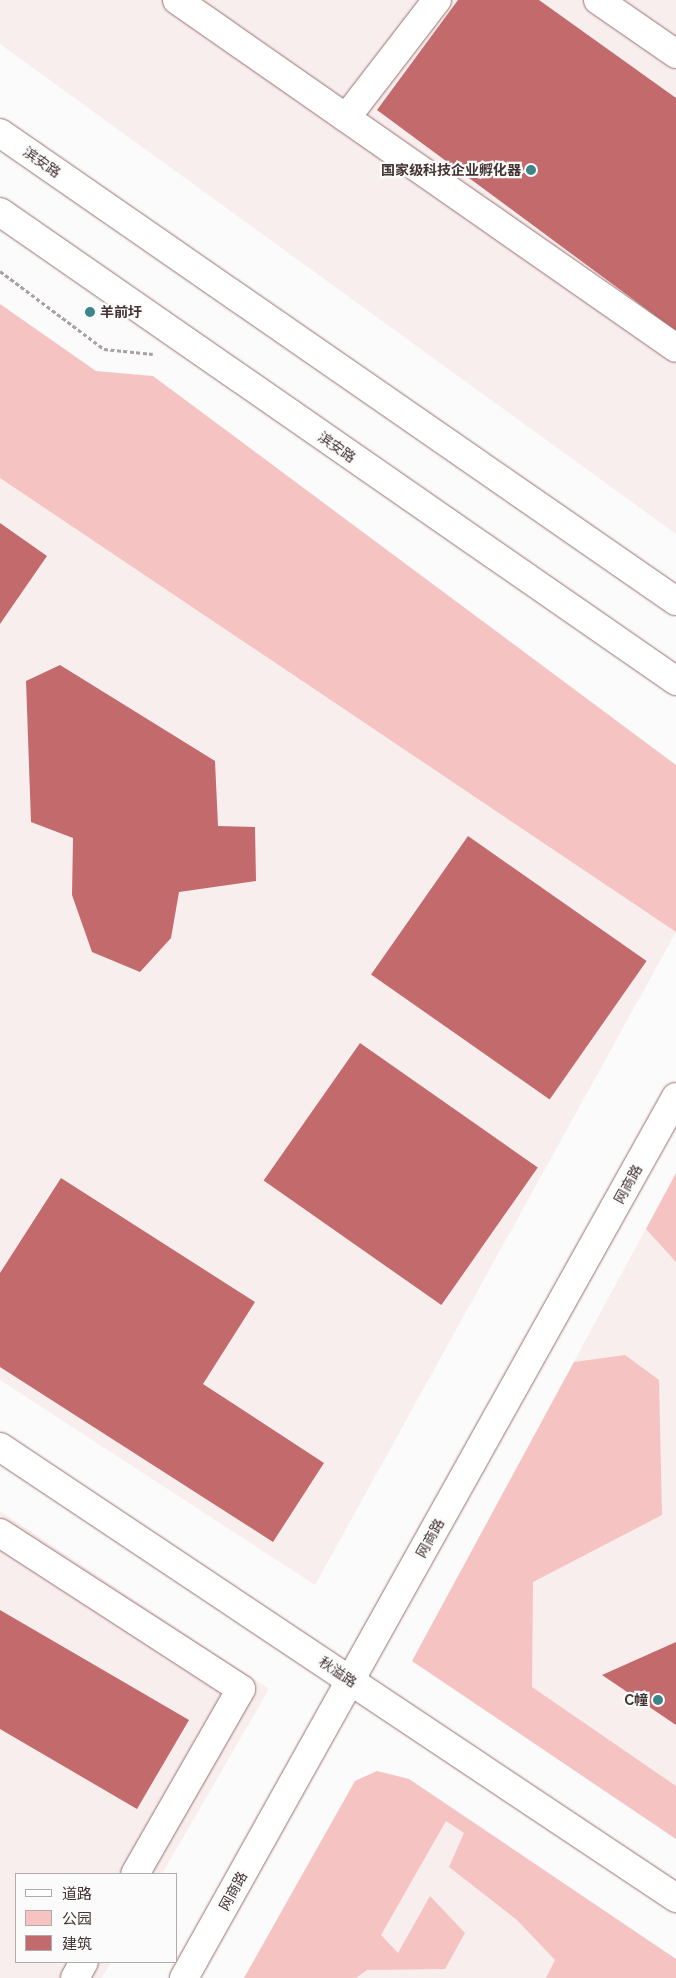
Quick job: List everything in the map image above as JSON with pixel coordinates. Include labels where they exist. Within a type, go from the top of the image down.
[{"type":"street","points":[[177,0],[676,348]]},
{"type":"street","points":[[346,118],[436,0]]},
{"type":"street","points":[[598,0],[676,54]]},
{"type":"street","name":"滨安路","points":[[0,133],[676,601]]},
{"type":"street","name":"滨安路","points":[[0,212],[676,681]]},
{"type":"street","name":"网商路","points":[[184,1978],[676,1097]]},
{"type":"street","name":"秋溢路","points":[[0,1447],[676,1898]]},
{"type":"street","points":[[0,1533],[241,1689],[136,1873]]},
{"type":"street","points":[[75,1978],[83,1963]]},
{"type":"path","points":[[0,270],[104,348],[163,355]]},
{"type":"shaded area","points":[[0,0],[676,0],[676,534],[0,44]]},
{"type":"shaded area","points":[[0,478],[676,932],[315,1585],[0,1380]]},
{"type":"shaded area","points":[[676,1173],[676,1839],[412,1661]]},
{"type":"shaded area","points":[[0,1511],[269,1689],[163,1873],[15,1873],[15,1963],[110,1963],[102,1978],[0,1978]]},
{"type":"shaded area","points":[[377,1771],[409,1779],[676,1959],[676,1978],[244,1978],[355,1781]]},
{"type":"green space","points":[[0,304],[96,371],[153,376],[676,765],[676,932],[0,478]]},
{"type":"green space","points":[[676,1173],[676,1262],[646,1229]]},
{"type":"green space","points":[[625,1355],[659,1380],[662,1515],[533,1582],[532,1687],[676,1786],[676,1839],[412,1661],[574,1362]]},
{"type":"green space","points":[[377,1771],[409,1779],[676,1959],[676,1978],[546,1978],[555,1960],[517,1920],[449,1867],[464,1833],[446,1821],[381,1935],[398,1953],[430,1896],[465,1933],[445,1969],[367,1970],[356,1978],[244,1978],[355,1781]]},
{"type":"building","points":[[458,0],[539,0],[676,98],[676,331],[377,110]]},
{"type":"building","points":[[0,523],[47,556],[0,624]]},
{"type":"building","points":[[60,665],[215,761],[218,826],[255,827],[256,881],[179,892],[171,938],[140,972],[92,952],[72,895],[73,838],[31,822],[26,681]]},
{"type":"building","points":[[468,836],[647,961],[550,1099],[371,974]]},
{"type":"building","points":[[360,1043],[538,1167],[441,1305],[264,1181]]},
{"type":"building","points":[[61,1178],[255,1302],[203,1384],[324,1463],[273,1542],[0,1367],[0,1273]]},
{"type":"building","points":[[0,1610],[189,1720],[137,1809],[0,1729]]},
{"type":"building","name":"C幢","points":[[676,1642],[676,1725],[602,1675]]},
{"type":"place","name":"国家级科技企业孵化器","points":[[531,170]]},
{"type":"place","name":"羊前圩","points":[[90,312]]},
{"type":"place","name":"C幢","points":[[658,1700]]}]
